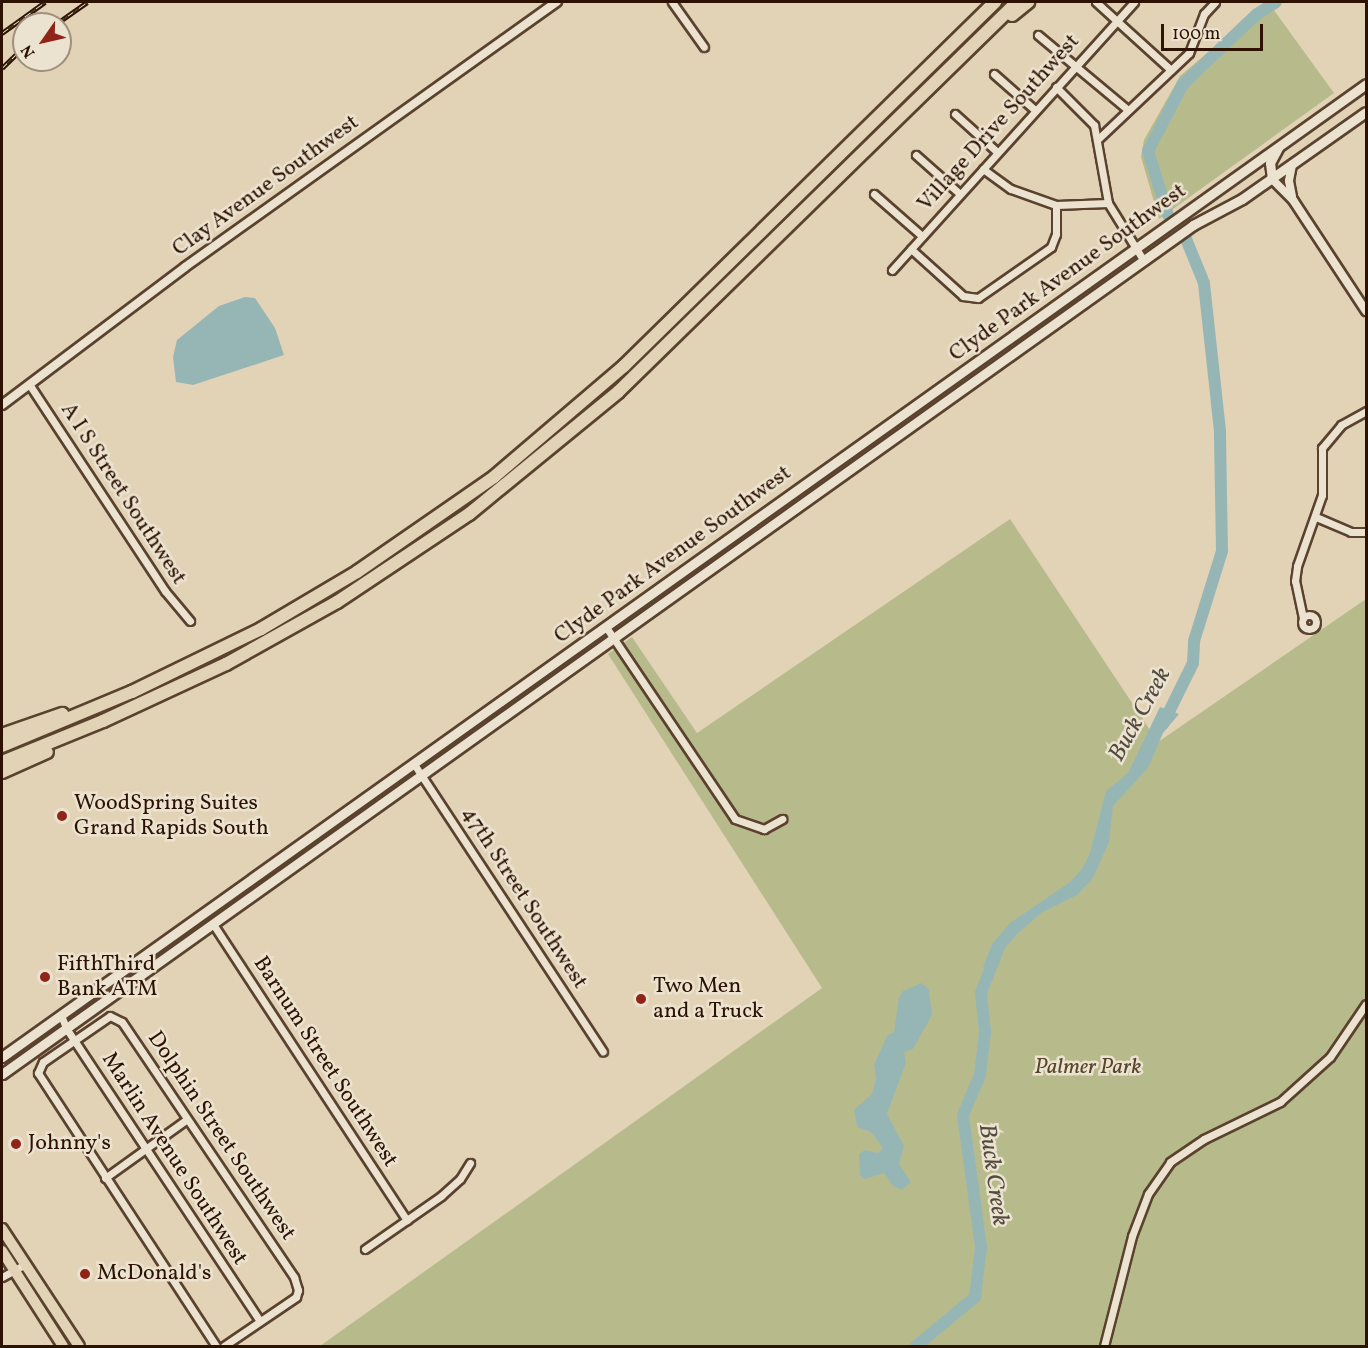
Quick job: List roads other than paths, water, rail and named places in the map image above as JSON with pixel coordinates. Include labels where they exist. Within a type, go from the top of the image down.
[{"type":"highway","points":[[2,746],[132,692],[237,642],[333,587],[437,519],[519,457],[632,359],[995,2]]},
{"type":"highway","points":[[2,772],[182,686],[271,640],[384,572],[543,456],[673,339],[1017,2]]},
{"type":"highway","points":[[941,77],[1028,2]]},
{"type":"highway","points":[[2,762],[182,686]]},
{"type":"highway","points":[[2,735],[132,692]]},
{"type":"main road","name":"Clyde Park Avenue Southwest","points":[[2,1057],[1366,84]]},
{"type":"main road","name":"Clyde Park Avenue Southwest","points":[[2,1074],[1193,225],[1292,165],[1366,112]]},
{"type":"main road","points":[[1272,178],[1270,163],[1281,144]]},
{"type":"main road","points":[[970,368],[978,379]]},
{"type":"main road","points":[[818,476],[826,488]]},
{"type":"main road","points":[[663,587],[671,599]]},
{"type":"main road","points":[[289,871],[285,861],[305,841]]},
{"type":"main road","points":[[2,1229],[79,1347]]},
{"type":"main road","points":[[2,1251],[63,1347]]},
{"type":"street","name":"Clay Avenue Southwest","points":[[2,405],[176,274],[557,2]]},
{"type":"street","points":[[672,2],[704,47]]},
{"type":"street","points":[[1096,2],[1171,70]]},
{"type":"street","name":"Village Drive Southwest","points":[[892,270],[1134,2]]},
{"type":"street","points":[[1098,139],[1191,51],[1204,14],[1215,2]]},
{"type":"street","points":[[1038,34],[1128,110]]},
{"type":"street","points":[[994,74],[1035,110]]},
{"type":"street","points":[[1056,87],[1089,118],[1098,139],[1099,167],[1108,203],[1144,261]]},
{"type":"street","points":[[955,114],[997,152]]},
{"type":"street","points":[[916,155],[959,194]]},
{"type":"street","points":[[1292,165],[1288,181],[1293,200]]},
{"type":"street","points":[[983,169],[1011,189],[1056,205],[1108,203]]},
{"type":"street","points":[[1272,178],[1293,200],[1366,311]]},
{"type":"street","points":[[874,194],[922,236]]},
{"type":"street","points":[[910,249],[963,296],[978,298],[1051,247],[1056,234],[1056,205]]},
{"type":"street","name":"A I S Street Southwest","points":[[29,384],[165,591],[190,621]]},
{"type":"street","points":[[1303,618],[1295,581],[1297,566],[1322,495],[1322,448],[1341,425],[1366,411]]},
{"type":"street","points":[[1316,517],[1351,532],[1366,532]]},
{"type":"street","points":[[606,627],[735,819],[764,829],[783,819]]},
{"type":"street","name":"47th Street Southwest","points":[[414,764],[603,1052]]},
{"type":"street","name":"Barnum Street Southwest","points":[[213,924],[407,1220]]},
{"type":"street","points":[[1104,1347],[1132,1236],[1148,1194],[1170,1162],[1204,1139],[1280,1102],[1330,1057],[1366,1004]]},
{"type":"street","name":"Marlin Avenue Southwest","points":[[62,1015],[66,1028],[260,1321]]},
{"type":"street","name":"Dolphin Street Southwest","points":[[74,1040],[107,1017],[117,1017],[294,1277],[298,1290],[260,1321]]},
{"type":"street","points":[[74,1040],[37,1070],[216,1347]]},
{"type":"street","points":[[105,1178],[187,1119]]},
{"type":"street","points":[[365,1249],[454,1185],[470,1163]]},
{"type":"street","points":[[2,1278],[25,1264]]},
{"type":"street","points":[[224,1347],[260,1321]]},
{"type":"water","points":[[245,297],[255,298],[275,328],[284,355],[193,385],[176,382],[173,357],[177,340],[219,306]]},
{"type":"water","points":[[1160,707],[1179,714],[1163,733],[1148,768],[1113,806],[1109,842],[1093,878],[1077,895],[1041,913],[1016,935],[1005,948],[996,970],[983,967],[992,944],[1010,923],[1070,882],[1082,869],[1090,853],[1106,791],[1128,773]]},
{"type":"water","points":[[922,983],[929,990],[932,1015],[913,1049],[904,1052],[906,1063],[887,1114],[904,1146],[899,1164],[911,1182],[902,1190],[893,1186],[884,1173],[865,1179],[860,1175],[859,1154],[865,1150],[878,1153],[883,1148],[871,1132],[857,1127],[854,1110],[872,1094],[876,1078],[874,1065],[887,1036],[894,1032],[899,997],[903,991]]},
{"type":"waterway","name":"Buck Creek","points":[[1168,215],[1148,151],[1183,84],[1257,14],[1276,2]]},
{"type":"waterway","name":"Buck Creek","points":[[1163,724],[1193,663],[1194,641],[1222,551],[1220,431],[1204,283],[1186,239]]},
{"type":"waterway","name":"Buck Creek","points":[[916,1346],[975,1297],[981,1247],[963,1115],[980,1075],[985,1032],[981,993],[995,956]]},
{"type":"railway","points":[[2,33],[45,2]]},
{"type":"railway","points":[[72,13],[87,2]]},
{"type":"railway","points":[[2,68],[12,58]]},
{"type":"place","name":"WoodSpring Suites Grand Rapids South","points":[[62,816]]},
{"type":"place","name":"FifthThird Bank ATM","points":[[45,977]]},
{"type":"place","name":"Two Men and a Truck","points":[[641,999]]},
{"type":"place","name":"Johnny's","points":[[16,1144]]},
{"type":"place","name":"McDonald's","points":[[85,1274]]},
{"type":"park label","name":"Palmer Park","points":[[1088,1068]]}]
